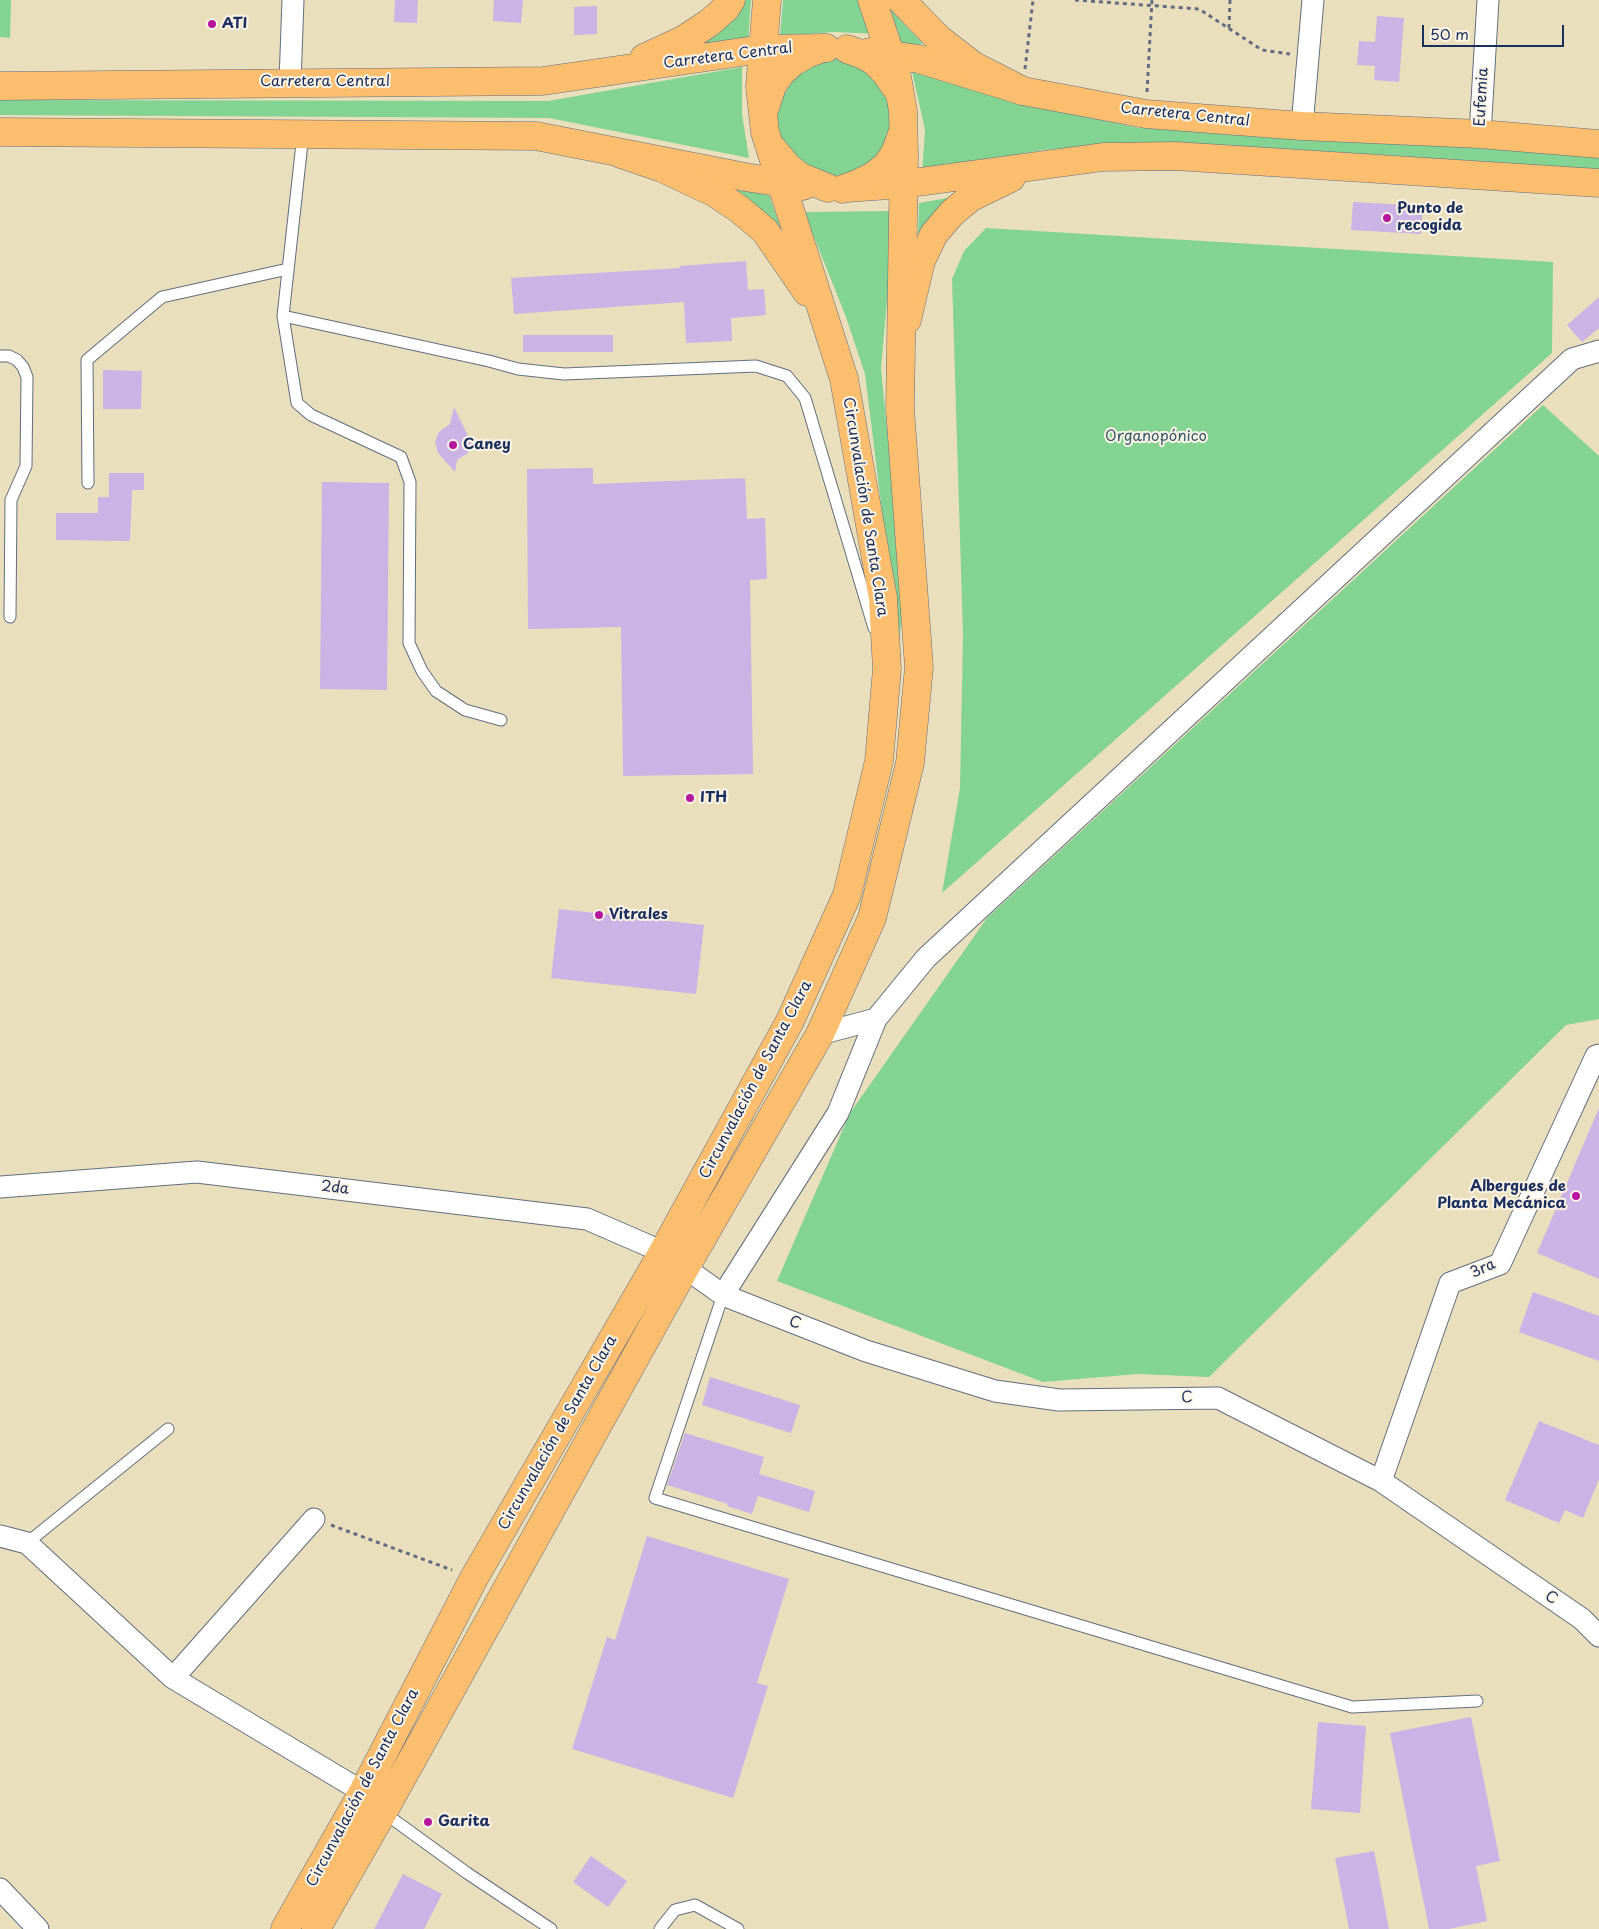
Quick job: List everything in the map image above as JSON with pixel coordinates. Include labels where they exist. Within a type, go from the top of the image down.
[{"type":"main road","points":[[614,72],[683,40],[709,24],[726,8],[731,0]]},
{"type":"main road","name":"Circunvalación de Santa Clara","points":[[316,1929],[383,1812],[674,1260],[790,1021],[847,895],[903,668],[883,598],[844,379],[764,125],[760,87],[767,0]]},
{"type":"main road","name":"Circunvalación de Santa Clara","points":[[285,1929],[363,1792],[474,1578],[674,1260],[820,1034],[872,918],[910,763],[903,668],[900,410],[904,117],[900,89],[872,0]]},
{"type":"main road","points":[[901,0],[939,39],[967,60],[1023,92]]},
{"type":"main road","name":"Carretera Central","points":[[0,86],[544,81],[762,49],[835,48],[918,59],[1023,92],[1146,114],[1302,126],[1480,134],[1599,144]]},
{"type":"main road","points":[[835,48],[868,58],[885,72],[894,83],[900,97],[904,117],[901,138],[895,153],[886,166],[873,176],[859,183],[835,188],[801,177],[789,168],[771,146],[764,125],[766,101],[772,86],[781,73],[800,58],[835,48]]},
{"type":"main road","points":[[0,132],[536,136],[621,154],[782,183],[835,188],[904,184],[1103,157],[1175,156],[1599,183]]},
{"type":"main road","points":[[621,154],[662,168],[714,193],[739,209],[766,231],[826,320]]},
{"type":"main road","points":[[902,343],[921,261],[934,234],[952,213],[970,198],[1006,179],[1103,157]]},
{"type":"main road","points":[[1562,180],[1599,196]]},
{"type":"street","points":[[290,82],[293,0]]},
{"type":"street","points":[[1302,126],[1313,0]]},
{"type":"street","name":"Eufemia","points":[[1480,134],[1488,0]]},
{"type":"street","points":[[723,1295],[838,1113],[876,1019],[926,958],[1572,360],[1599,350]]},
{"type":"street","points":[[820,1034],[876,1019]]},
{"type":"street","name":"3ra","points":[[1381,1481],[1450,1283],[1500,1264],[1598,1056]]},
{"type":"street","name":"2da","points":[[0,1187],[197,1172],[587,1219],[674,1260],[723,1295]]},
{"type":"street","name":"C","points":[[723,1295],[866,1352],[995,1391],[1059,1400],[1218,1398],[1381,1481],[1582,1619],[1599,1636]]},
{"type":"street","points":[[173,1678],[314,1519]]},
{"type":"street","points":[[0,1536],[27,1543],[173,1678],[363,1792]]},
{"type":"street","points":[[0,1889],[38,1929]]},
{"type":"lane","points":[[303,134],[283,316],[297,403],[311,415],[401,457],[410,482],[409,643],[422,671],[436,691],[465,710],[500,720]]},
{"type":"lane","points":[[88,484],[87,360],[162,297],[288,269]]},
{"type":"lane","points":[[283,316],[518,369],[564,374],[756,366],[787,376],[805,398],[903,668]]},
{"type":"lane","points":[[0,356],[9,356],[17,360],[23,367],[27,377],[26,466],[11,500],[10,617]]},
{"type":"lane","points":[[723,1295],[655,1498],[1352,1707],[1477,1701]]},
{"type":"lane","points":[[27,1543],[168,1429]]},
{"type":"lane","points":[[383,1812],[466,1873],[552,1929]]},
{"type":"lane","points":[[660,1929],[675,1910],[695,1905],[738,1929]]},
{"type":"path","points":[[1023,92],[1033,0]]},
{"type":"path","points":[[1075,0],[1199,9],[1262,50],[1308,56]]},
{"type":"path","points":[[1146,114],[1152,0]]},
{"type":"path","points":[[1228,28],[1230,0]]},
{"type":"path","points":[[314,1519],[474,1578]]},
{"type":"green space","points":[[0,0],[11,0],[10,38],[0,37]]},
{"type":"green space","points":[[745,0],[751,0],[748,42],[692,52],[726,22]]},
{"type":"green space","points":[[783,0],[864,0],[879,34],[834,32],[780,36]]},
{"type":"green space","points":[[888,7],[923,44],[899,47]]},
{"type":"green space","points":[[834,58],[857,63],[876,75],[888,94],[893,117],[888,140],[876,159],[857,171],[834,176],[811,171],[792,159],[780,140],[775,117],[780,94],[792,75],[811,63]]},
{"type":"green space","points":[[742,67],[742,114],[749,158],[549,118],[0,115],[0,100],[548,101]]},
{"type":"green space","points":[[912,71],[1006,100],[1139,128],[1599,155],[1599,173],[1138,144],[1042,150],[922,174],[925,130]]},
{"type":"green space","points":[[731,189],[769,195],[783,235]]},
{"type":"green space","points":[[959,196],[918,237],[919,203]]},
{"type":"green space","points":[[895,211],[881,368],[903,598],[899,648],[865,374],[846,317],[804,212]]},
{"type":"green space","name":"Organopónico","points":[[986,228],[1553,262],[1552,353],[942,893],[960,788],[963,636],[952,279],[964,251]]},
{"type":"green space","points":[[1543,405],[1599,456],[1599,1019],[1566,1025],[1209,1377],[1138,1374],[1043,1382],[777,1281],[850,1113],[987,918]]},
{"type":"building","points":[[395,0],[418,0],[417,23],[394,22]]},
{"type":"building","points":[[494,0],[523,0],[521,23],[493,21]]},
{"type":"building","points":[[597,6],[597,34],[574,35],[574,7]]},
{"type":"building","points":[[1377,16],[1404,18],[1399,82],[1374,80],[1375,66],[1357,65],[1359,41],[1375,42]]},
{"type":"building","name":"Punto de recogida","points":[[1353,202],[1423,206],[1421,234],[1351,230]]},
{"type":"building","points":[[746,261],[748,290],[764,289],[766,315],[731,318],[732,341],[686,343],[684,302],[514,314],[511,278],[680,268],[680,266]]},
{"type":"building","points":[[1599,297],[1599,328],[1582,342],[1567,325]]},
{"type":"building","points":[[523,335],[613,335],[613,352],[523,352]]},
{"type":"building","points":[[103,370],[142,371],[141,409],[103,409]]},
{"type":"building","name":"Caney","points":[[454,407],[471,442],[468,453],[457,460],[455,472],[438,453],[435,442],[439,432],[450,424]]},
{"type":"building","points":[[593,468],[593,484],[745,478],[747,519],[765,518],[767,579],[750,580],[753,774],[623,776],[621,627],[528,629],[527,469]]},
{"type":"building","points":[[109,473],[144,473],[144,490],[132,490],[130,541],[56,540],[56,513],[98,513],[98,497],[109,497]]},
{"type":"building","points":[[322,482],[389,483],[387,690],[320,689]]},
{"type":"building","points":[[559,909],[704,925],[696,994],[551,978]]},
{"type":"building","name":"Albergues de Planta Mecánica","points":[[1599,1108],[1599,1279],[1537,1253]]},
{"type":"building","points":[[1533,1292],[1599,1316],[1599,1361],[1519,1332]]},
{"type":"building","points":[[710,1377],[800,1405],[791,1433],[702,1405]]},
{"type":"building","points":[[1539,1421],[1599,1445],[1599,1479],[1583,1518],[1565,1510],[1559,1523],[1505,1500]]},
{"type":"building","points":[[685,1433],[764,1457],[759,1474],[815,1491],[809,1512],[758,1496],[752,1514],[727,1506],[728,1504],[667,1485]]},
{"type":"building","points":[[647,1536],[789,1579],[757,1683],[768,1686],[733,1798],[572,1749],[607,1637],[615,1640]]},
{"type":"building","points":[[1471,1717],[1500,1861],[1476,1866],[1487,1921],[1449,1929],[1429,1929],[1390,1733]]},
{"type":"building","points":[[1318,1722],[1366,1726],[1360,1813],[1311,1809]]},
{"type":"building","points":[[1374,1851],[1389,1929],[1349,1929],[1335,1858]]},
{"type":"building","points":[[591,1856],[627,1881],[608,1907],[573,1882]]},
{"type":"building","points":[[403,1874],[442,1894],[424,1929],[374,1929]]},
{"type":"place","name":"ATI","points":[[212,24]]},
{"type":"place","name":"Punto de recogida","points":[[1387,218]]},
{"type":"place","name":"Caney","points":[[453,445]]},
{"type":"place","name":"ITH","points":[[690,798]]},
{"type":"place","name":"Vitrales","points":[[599,915]]},
{"type":"place","name":"Albergues de Planta Mecánica","points":[[1576,1196]]},
{"type":"place","name":"Garita","points":[[428,1822]]}]
